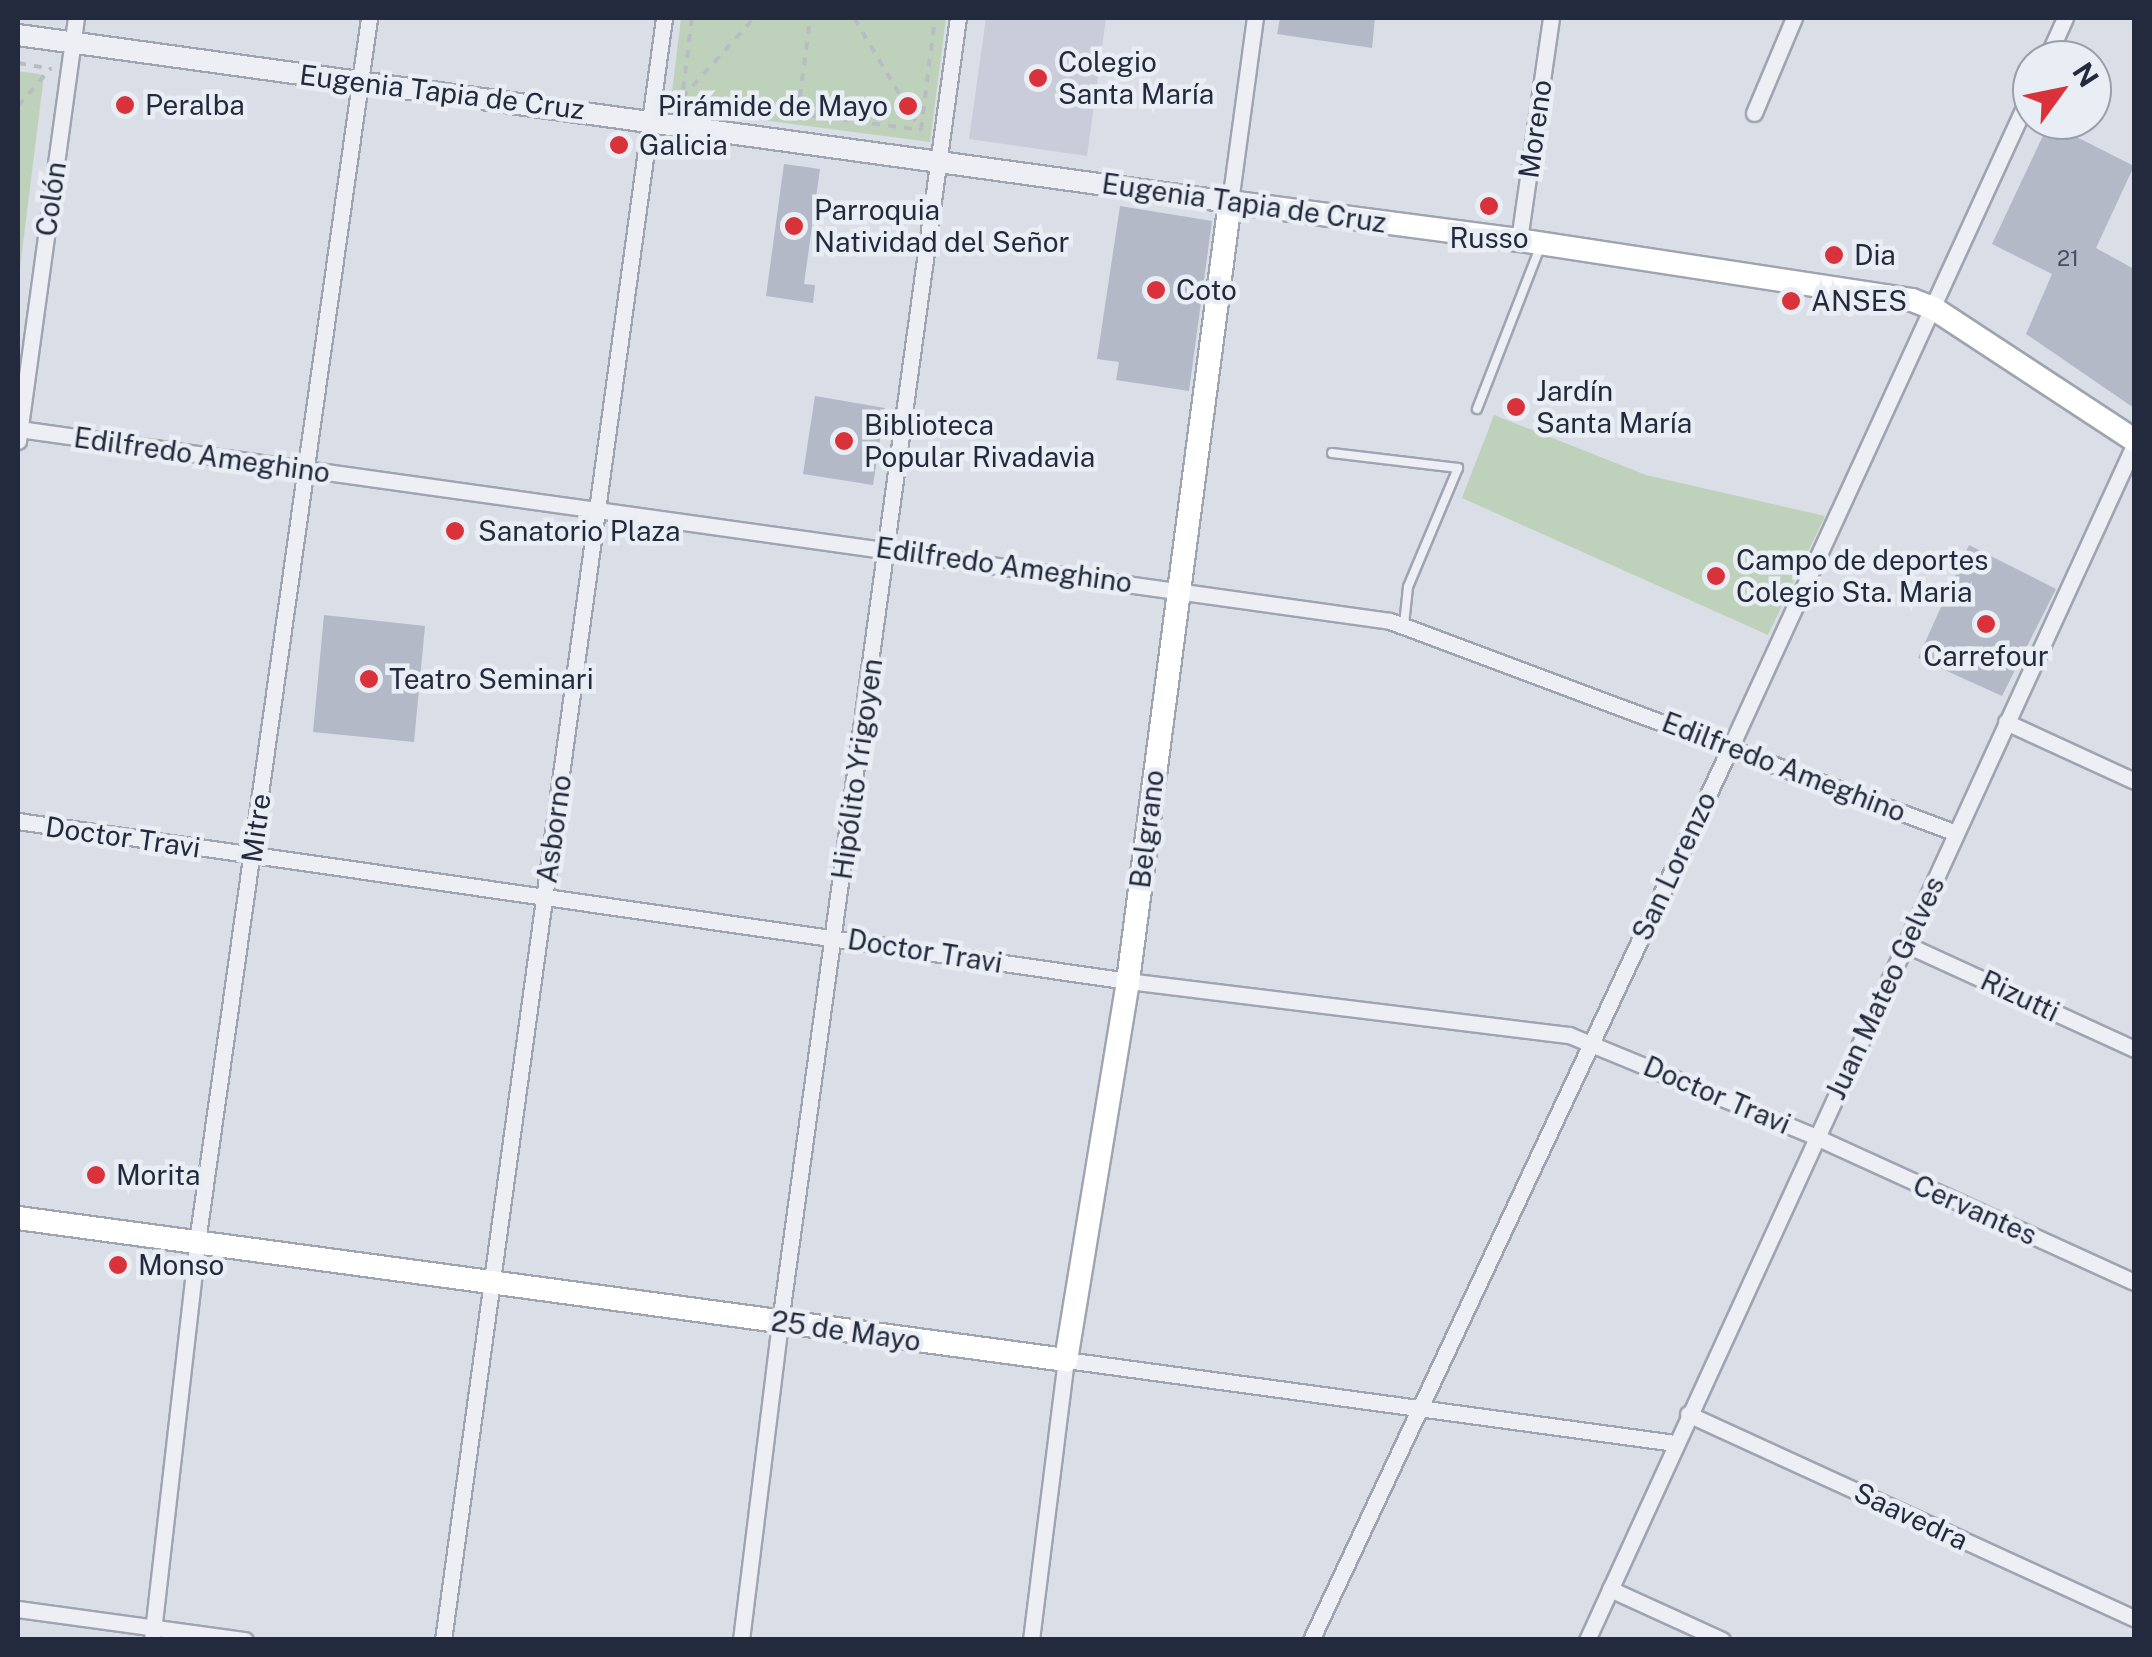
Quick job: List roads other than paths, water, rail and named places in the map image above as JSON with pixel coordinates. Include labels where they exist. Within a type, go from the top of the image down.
[{"type":"main road","name":"Eugenia Tapia de Cruz","points":[[1230,202],[1530,241],[1912,300],[1933,308],[2134,443]]},
{"type":"main road","name":"Belgrano","points":[[1066,1360],[1128,981],[1230,202]]},
{"type":"main road","name":"25 de Mayo","points":[[18,1218],[1066,1360]]},
{"type":"street","name":"Colón","points":[[18,435],[76,18]]},
{"type":"street","name":"Mitre","points":[[153,1633],[197,1242],[308,470],[368,18]]},
{"type":"street","name":"Asborno","points":[[443,1640],[664,18]]},
{"type":"street","name":"Hipólito Yrigoyen","points":[[741,1640],[780,1322],[958,18]]},
{"type":"street","name":"Belgrano","points":[[1230,202],[1255,18]]},
{"type":"street","name":"Moreno","points":[[1530,241],[1551,18]]},
{"type":"street","points":[[1754,112],[1794,18]]},
{"type":"street","name":"Eugenia Tapia de Cruz","points":[[18,35],[1230,202]]},
{"type":"street","name":"San Lorenzo","points":[[1312,1640],[1731,746],[2012,134]]},
{"type":"street","name":"Edilfredo Ameghino","points":[[18,435],[888,548],[1404,625],[1956,833]]},
{"type":"street","name":"Juan Mateo Gelves","points":[[1587,1640],[2134,443]]},
{"type":"street","points":[[2006,722],[2134,781]]},
{"type":"street","name":"Doctor Travi","points":[[18,821],[1128,981],[1569,1036],[1592,1042],[1816,1137]]},
{"type":"street","name":"Rizutti","points":[[1905,944],[2134,1049]]},
{"type":"street","name":"Cervantes","points":[[1816,1137],[2134,1282]]},
{"type":"street","name":"Belgrano","points":[[1030,1640],[1066,1360]]},
{"type":"street","name":"25 de Mayo","points":[[1066,1360],[1675,1443]]},
{"type":"street","name":"Saavedra","points":[[1688,1414],[2134,1618]]},
{"type":"street","points":[[1610,1590],[1722,1640]]},
{"type":"street","points":[[18,1609],[153,1633],[245,1640]]},
{"type":"lane","points":[[1477,409],[1530,241]]},
{"type":"lane","points":[[1332,453],[1458,468],[1408,587],[1404,625]]},
{"type":"place","name":"Colegio Santa María","points":[[1038,78]]},
{"type":"place","name":"Peralba","points":[[125,105]]},
{"type":"place","name":"Pirámide de Mayo","points":[[908,106]]},
{"type":"place","name":"Galicia","points":[[619,145]]},
{"type":"place","name":"Russo","points":[[1489,206]]},
{"type":"place","name":"Parroquia Natividad del Señor","points":[[794,226]]},
{"type":"place","name":"Dia","points":[[1834,255]]},
{"type":"place","name":"Coto","points":[[1156,290]]},
{"type":"place","name":"ANSES","points":[[1791,301]]},
{"type":"place","name":"Jardín Santa María","points":[[1516,407]]},
{"type":"place","name":"Biblioteca Popular Rivadavia","points":[[844,441]]},
{"type":"place","name":"Sanatorio Plaza","points":[[455,531]]},
{"type":"place","name":"Campo de deportes Colegio Sta. Maria","points":[[1716,576]]},
{"type":"place","name":"Carrefour","points":[[1986,624]]},
{"type":"place","name":"Teatro Seminari","points":[[369,679]]},
{"type":"place","name":"Morita","points":[[96,1175]]},
{"type":"place","name":"Monso","points":[[118,1265]]}]
